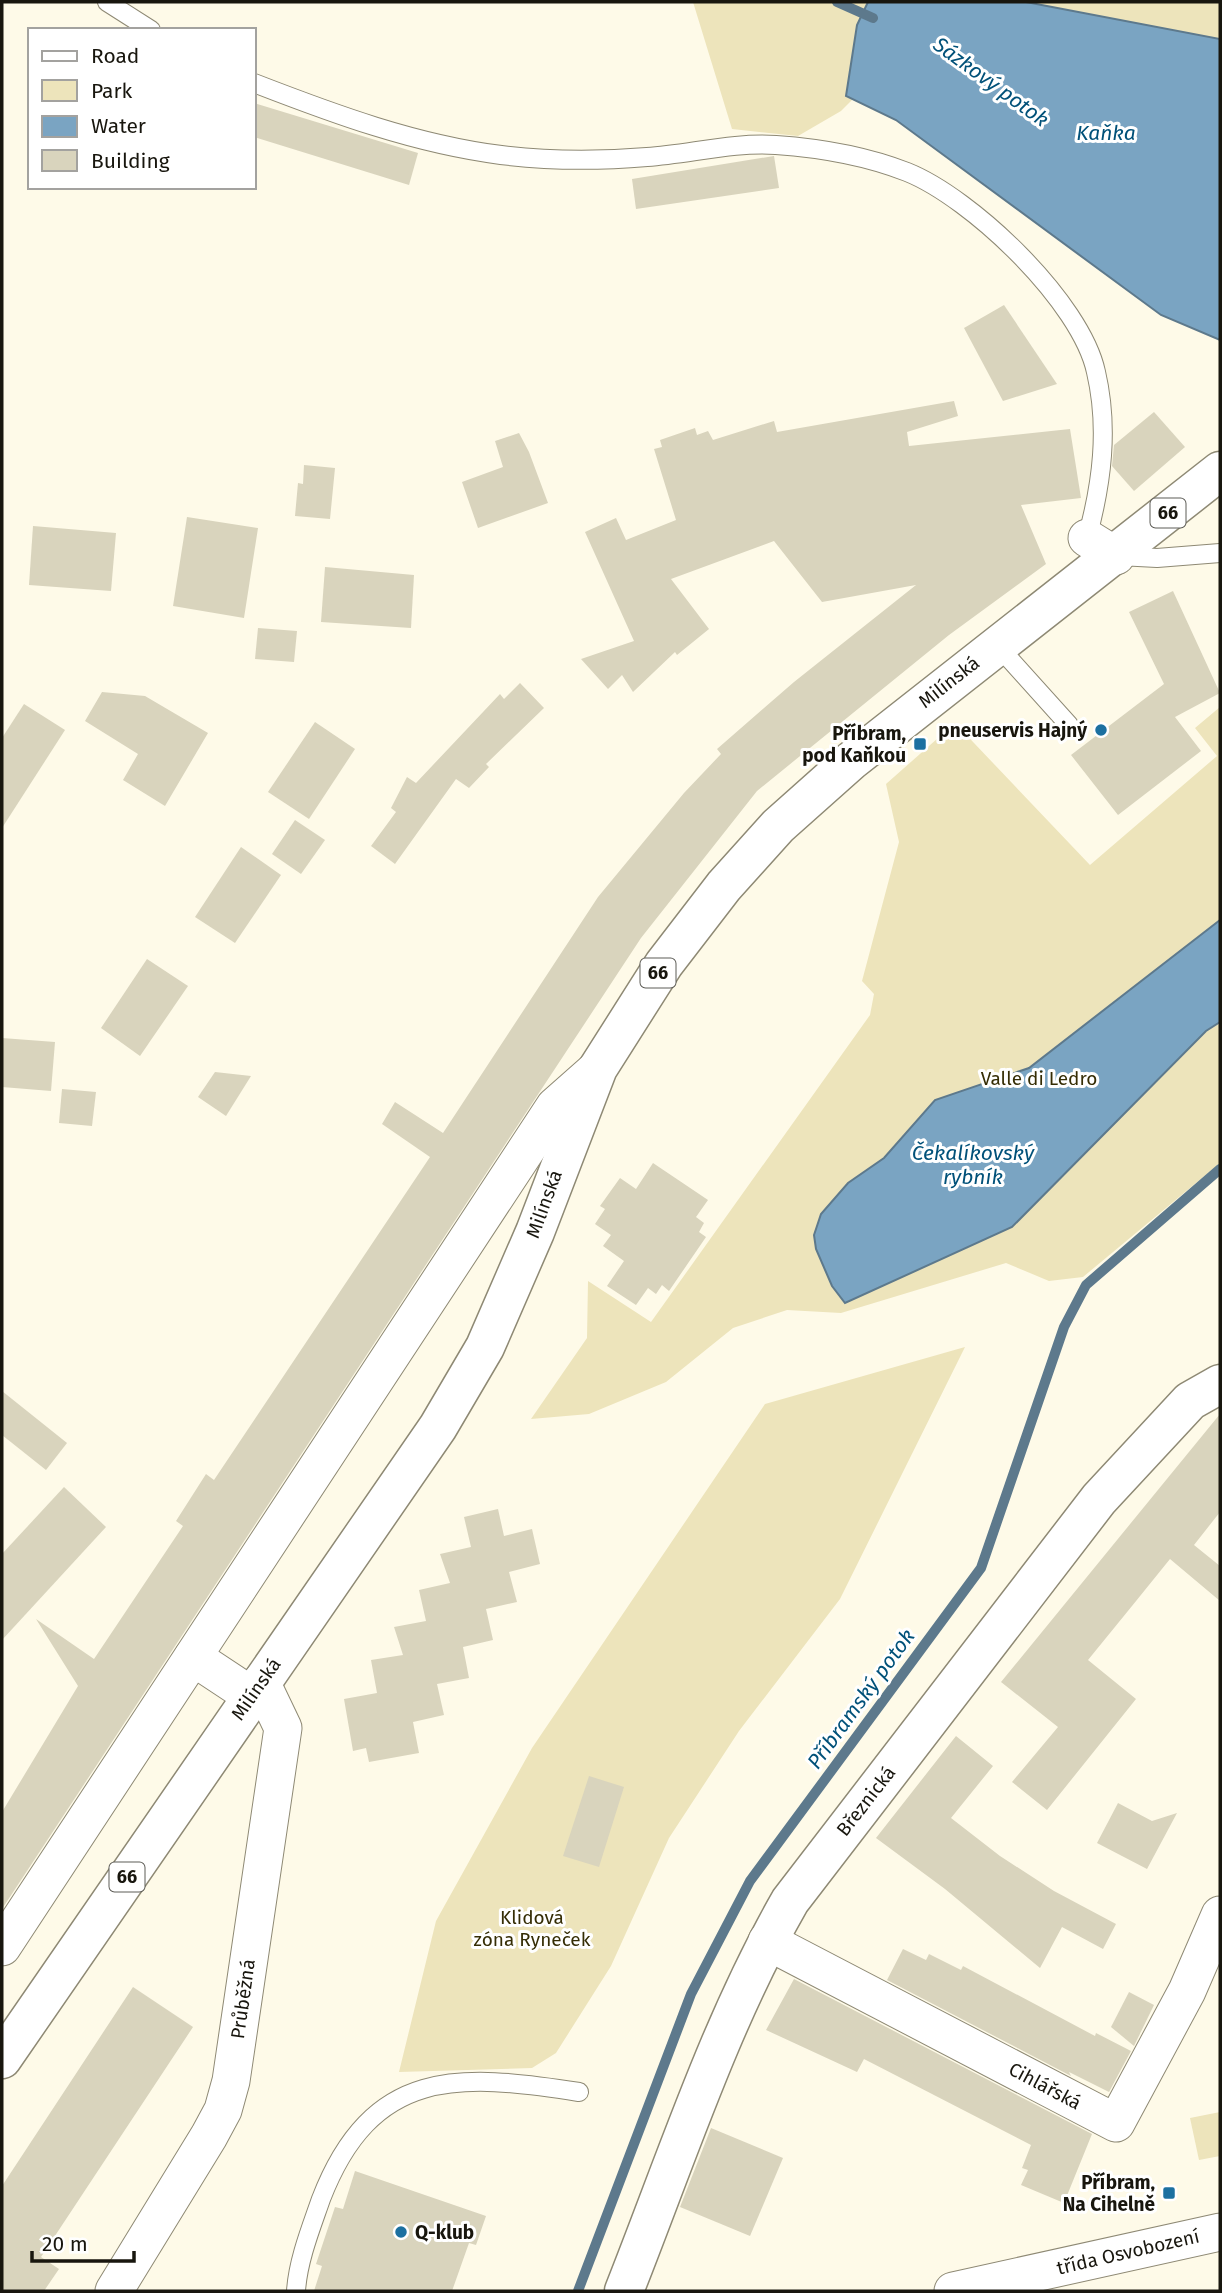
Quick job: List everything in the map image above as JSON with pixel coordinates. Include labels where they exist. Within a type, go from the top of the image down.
[{"type":"main road","name":"Milínská","points":[[2,2059],[438,1427],[485,1347],[535,1231],[598,1068],[664,964],[724,886],[778,826],[851,761],[997,645],[1102,547],[1220,471]]},
{"type":"main road","name":"Březnická","points":[[624,2291],[727,2029],[767,1941],[790,1900],[1099,1499],[1190,1401],[1220,1384]]},
{"type":"street","points":[[2,1947],[555,1107],[598,1068]]},
{"type":"street","points":[[192,1657],[256,1689]]},
{"type":"street","name":"Průběžná","points":[[114,2291],[209,2136],[223,2110],[230,2081],[283,1728],[256,1689]]},
{"type":"street","name":"Cihlářská","points":[[767,1941],[1116,2123],[1186,1991],[1220,1915]]},
{"type":"street","name":"třída Osvobození","points":[[953,2291],[1220,2232]]},
{"type":"lane","points":[[107,2],[148,28]]},
{"type":"lane","points":[[256,84],[414,139],[501,155],[575,160],[773,145],[830,151],[908,173],[970,209],[1029,266],[1076,325],[1096,370],[1104,439],[1100,489],[1102,547],[1157,558],[1220,553]]},
{"type":"lane","points":[[997,645],[1069,725]]},
{"type":"lane","points":[[296,2291],[310,2230],[327,2184],[349,2143],[373,2114],[403,2096],[437,2085],[510,2081],[579,2092]]},
{"type":"green space","points":[[693,2],[868,2],[857,25],[858,94],[841,111],[798,136],[732,129]]},
{"type":"green space","points":[[1026,2],[1220,2],[1220,39]]},
{"type":"green space","name":"Valle di Ledro","points":[[1220,707],[1220,1163],[1083,1277],[1049,1281],[1006,1263],[841,1313],[787,1310],[733,1328],[666,1382],[589,1414],[531,1419],[587,1338],[588,1281],[651,1322],[870,1015],[874,994],[862,981],[899,842],[886,784],[955,723],[1090,865],[1217,756],[1195,728]]},
{"type":"green space","name":"Klidová zóna Ryneček","points":[[965,1347],[840,1599],[739,1731],[669,1838],[611,1966],[556,2053],[532,2068],[399,2072],[436,1921],[532,1748],[765,1404]]},
{"type":"green space","points":[[1220,2112],[1220,2156],[1199,2160],[1190,2118]]},
{"type":"water","name":"Kaňka","points":[[868,2],[1026,2],[1220,39],[1220,340],[1161,315],[896,120],[846,96],[857,25]]},
{"type":"water","name":"Čekalíkovský rybník","points":[[1220,920],[1220,1022],[1206,1031],[1012,1227],[845,1303],[832,1286],[816,1249],[814,1235],[821,1214],[848,1183],[884,1158],[935,1100],[1029,1068]]},
{"type":"building","points":[[256,104],[418,153],[409,185],[256,138]]},
{"type":"building","points":[[774,156],[779,188],[636,209],[632,179]]},
{"type":"building","points":[[1004,305],[1057,384],[1003,401],[964,328]]},
{"type":"building","points":[[954,401],[958,416],[907,432],[909,446],[1070,429],[1081,498],[1021,505],[1046,564],[949,635],[757,791],[641,938],[2,1909],[2,1812],[78,1686],[36,1619],[94,1659],[183,1526],[176,1521],[206,1474],[214,1480],[430,1157],[382,1124],[395,1102],[443,1133],[598,897],[684,793],[721,754],[717,749],[794,682],[916,585],[822,602],[774,541],[671,579],[709,629],[677,655],[675,652],[633,692],[622,675],[608,689],[581,659],[634,641],[585,532],[616,518],[626,540],[676,520],[654,449],[662,447],[660,440],[695,428],[697,435],[708,431],[713,440],[774,421],[777,432]]},
{"type":"building","points":[[1154,412],[1185,447],[1134,491],[1112,466],[1114,445]]},
{"type":"building","points":[[519,433],[548,503],[478,528],[462,482],[503,467],[495,441]]},
{"type":"building","points":[[304,465],[335,468],[330,519],[295,516],[298,483],[303,484]]},
{"type":"building","points":[[187,517],[258,528],[244,618],[173,606]]},
{"type":"building","points":[[33,526],[116,533],[111,591],[29,585]]},
{"type":"building","points":[[325,567],[414,575],[411,628],[321,622]]},
{"type":"building","points":[[1173,591],[1220,693],[1175,717],[1201,751],[1118,815],[1071,755],[1164,684],[1129,612]]},
{"type":"building","points":[[258,628],[297,631],[294,662],[255,659]]},
{"type":"building","points":[[520,683],[544,708],[486,764],[489,767],[469,788],[456,779],[395,864],[371,846],[396,812],[391,808],[407,777],[416,783],[500,694],[504,699]]},
{"type":"building","points":[[102,692],[145,696],[208,733],[165,806],[123,780],[138,754],[85,721]]},
{"type":"building","points":[[24,704],[65,730],[2,828],[2,738]]},
{"type":"building","points":[[315,722],[355,749],[309,819],[268,792]]},
{"type":"building","points":[[295,820],[325,840],[301,874],[272,854]]},
{"type":"building","points":[[241,847],[281,875],[235,943],[195,917]]},
{"type":"building","points":[[147,959],[188,986],[140,1056],[101,1028]]},
{"type":"building","points":[[2,1038],[55,1042],[51,1091],[2,1087]]},
{"type":"building","points":[[215,1072],[251,1076],[226,1116],[198,1097]]},
{"type":"building","points":[[62,1089],[96,1092],[92,1126],[59,1123]]},
{"type":"building","points":[[653,1163],[708,1200],[696,1217],[704,1223],[699,1232],[706,1237],[669,1291],[662,1285],[656,1294],[648,1288],[636,1305],[607,1286],[624,1261],[603,1246],[611,1235],[595,1224],[605,1209],[600,1206],[620,1178],[636,1189]]},
{"type":"building","points":[[2,1391],[67,1443],[46,1470],[2,1435]]},
{"type":"building","points":[[1220,1414],[1220,1512],[1194,1545],[1220,1566],[1220,1601],[1170,1559],[1088,1660],[1136,1699],[1047,1810],[1012,1782],[1058,1727],[1001,1682]]},
{"type":"building","points":[[64,1487],[106,1527],[2,1640],[2,1554]]},
{"type":"building","points":[[498,1509],[504,1536],[532,1529],[540,1564],[509,1572],[517,1602],[486,1609],[493,1640],[463,1647],[469,1678],[437,1684],[444,1715],[413,1722],[419,1753],[369,1762],[366,1748],[353,1751],[344,1699],[377,1693],[371,1660],[403,1655],[394,1627],[426,1621],[419,1590],[450,1583],[440,1554],[471,1547],[464,1517]]},
{"type":"building","points":[[956,1736],[993,1766],[951,1818],[1000,1856],[1054,1891],[1116,1924],[1103,1949],[1062,1927],[1040,1968],[945,1889],[876,1838]]},
{"type":"building","points":[[589,1776],[624,1787],[599,1867],[563,1856]]},
{"type":"building","points":[[1118,1803],[1152,1821],[1177,1813],[1147,1869],[1097,1843]]},
{"type":"building","points":[[903,1949],[926,1960],[929,1954],[961,1970],[963,1966],[1095,2036],[1096,2033],[1131,2051],[1109,2092],[1069,2072],[1071,2076],[887,1980]]},
{"type":"building","points":[[794,1979],[1092,2134],[1064,2203],[1021,2185],[1028,2170],[1022,2168],[1031,2145],[864,2059],[857,2072],[766,2030]]},
{"type":"building","points":[[133,1987],[193,2027],[41,2257],[59,2269],[44,2291],[2,2291],[2,2186]]},
{"type":"building","points":[[1129,1992],[1154,2005],[1134,2046],[1111,2027]]},
{"type":"building","points":[[711,2128],[783,2158],[750,2236],[680,2207]]},
{"type":"building","name":"Q-klub","points":[[355,2171],[486,2216],[476,2245],[469,2243],[452,2291],[314,2291],[322,2266],[316,2264],[335,2207],[343,2209]]},
{"type":"waterway","name":"Sázkový potok","points":[[837,2],[873,18]]},
{"type":"waterway","name":"Příbramský potok","points":[[578,2291],[691,1994],[750,1881],[981,1568],[1064,1327],[1086,1285],[1220,1169]]},
{"type":"place","name":"pneuservis Hajný","points":[[1101,730]]},
{"type":"place","name":"Příbram, pod Kaňkou","points":[[920,744]]},
{"type":"place","name":"Příbram, Na Cihelně","points":[[1169,2193]]},
{"type":"place","name":"Q-klub","points":[[401,2232]]}]
